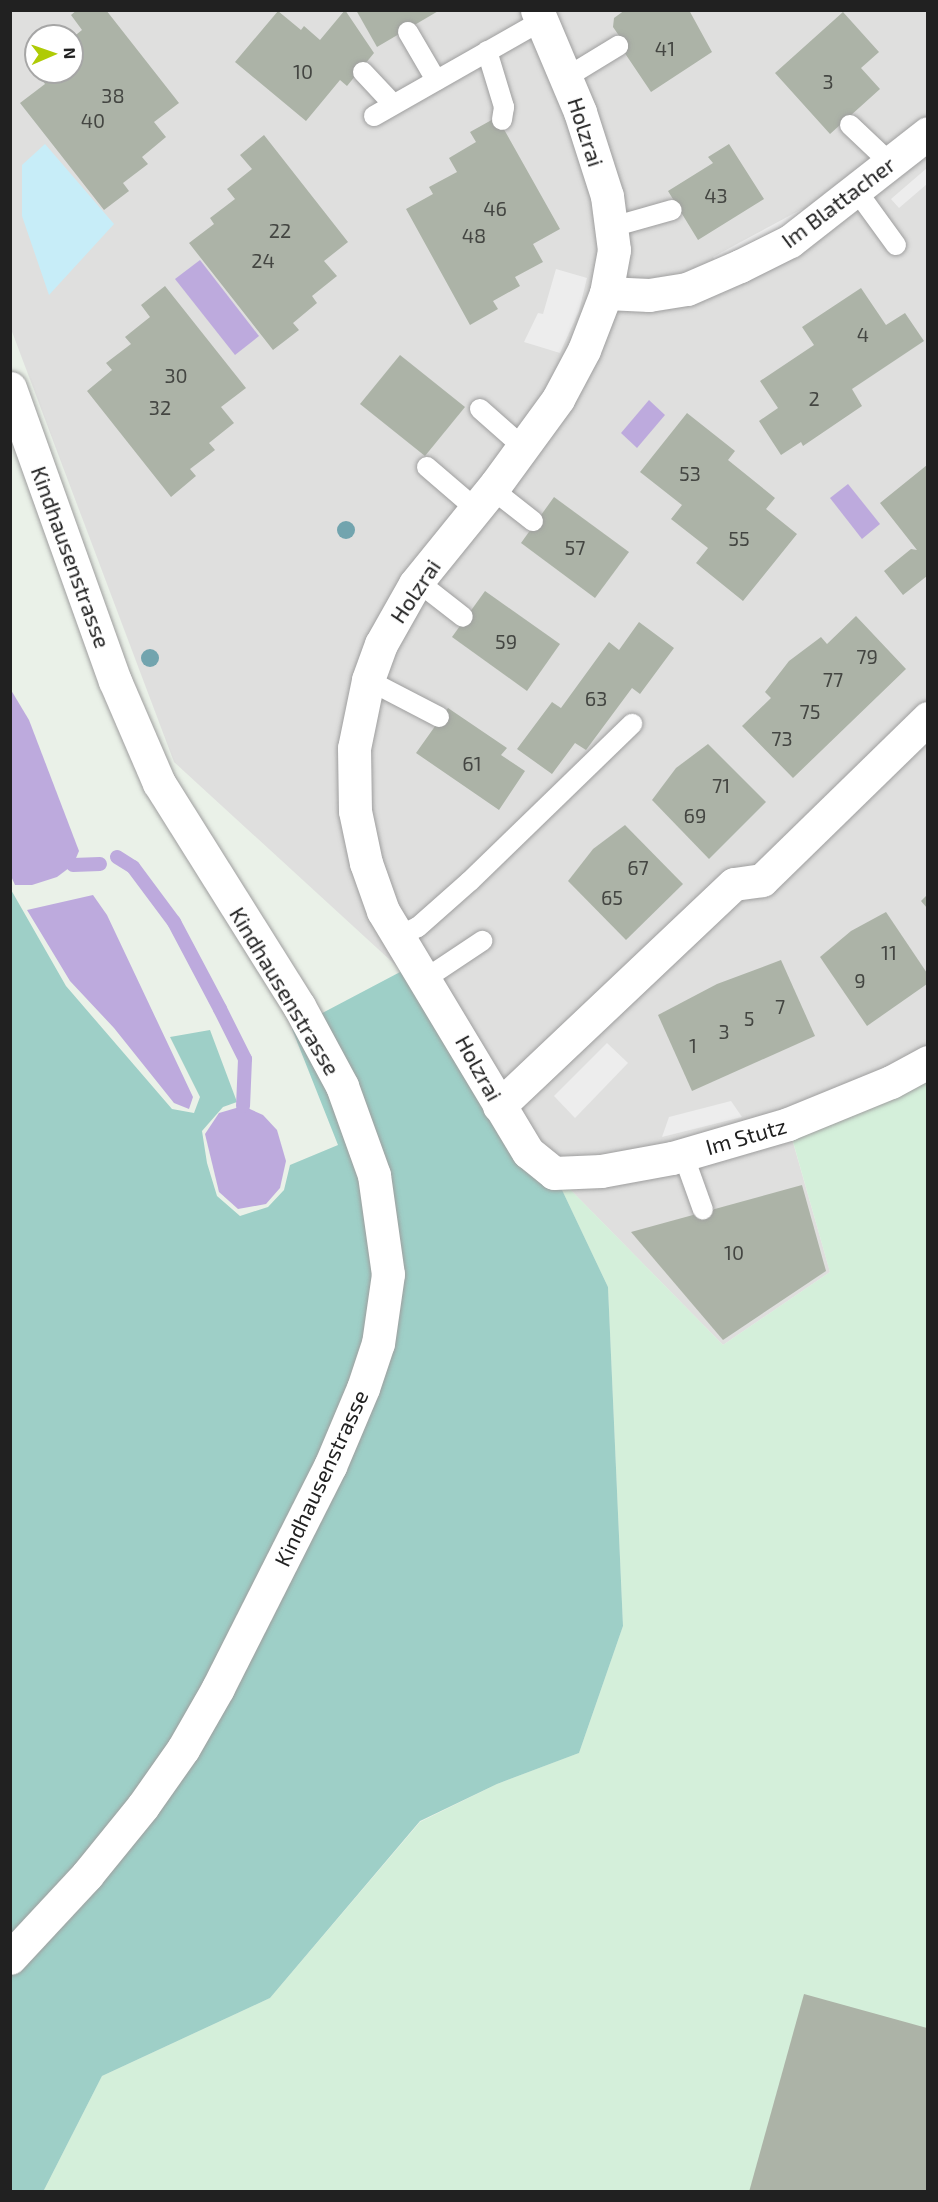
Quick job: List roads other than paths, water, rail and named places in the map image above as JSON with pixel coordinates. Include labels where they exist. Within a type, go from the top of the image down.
[{"type":"street","name":"Holzrai","points":[[540,15],[567,77],[607,196],[614,250],[606,293],[579,359],[558,399],[484,499],[417,581],[381,644],[368,680],[354,748],[355,811],[366,863],[383,911],[528,1152],[554,1173]]},
{"type":"street","name":"Im Blattacher","points":[[606,293],[649,295],[687,289],[790,241],[927,133]]},
{"type":"street","name":"Kindhausenstrasse","points":[[10,388],[115,681],[144,752],[182,825],[299,1006],[342,1086],[374,1175],[388,1274],[378,1343],[363,1388],[321,1486],[218,1688],[183,1749],[143,1806],[87,1875],[10,1958]]},
{"type":"street","points":[[499,1106],[734,884],[762,880],[927,718]]},
{"type":"street","name":"Im Stutz","points":[[554,1173],[601,1171],[683,1154],[788,1125],[891,1082],[927,1062]]},
{"type":"lane","points":[[374,116],[487,51],[540,15]]},
{"type":"lane","points":[[408,32],[436,80]]},
{"type":"lane","points":[[567,77],[618,46]]},
{"type":"lane","points":[[487,51],[504,107],[502,120]]},
{"type":"lane","points":[[363,72],[393,104]]},
{"type":"lane","points":[[850,125],[890,163]]},
{"type":"lane","points":[[856,190],[896,244]]},
{"type":"lane","points":[[612,227],[672,210]]},
{"type":"lane","points":[[480,409],[523,447]]},
{"type":"lane","points":[[427,467],[484,499],[533,521]]},
{"type":"lane","points":[[417,581],[463,617]]},
{"type":"lane","points":[[368,680],[439,717]]},
{"type":"lane","points":[[398,937],[418,927],[470,881],[632,724]]},
{"type":"lane","points":[[425,979],[482,941]]},
{"type":"lane","points":[[683,1154],[702,1210]]},
{"type":"waterway","points":[[117,857],[133,867],[174,922],[220,1009],[245,1059],[243,1106]]},
{"type":"waterway","points":[[73,865],[100,864]]}]
